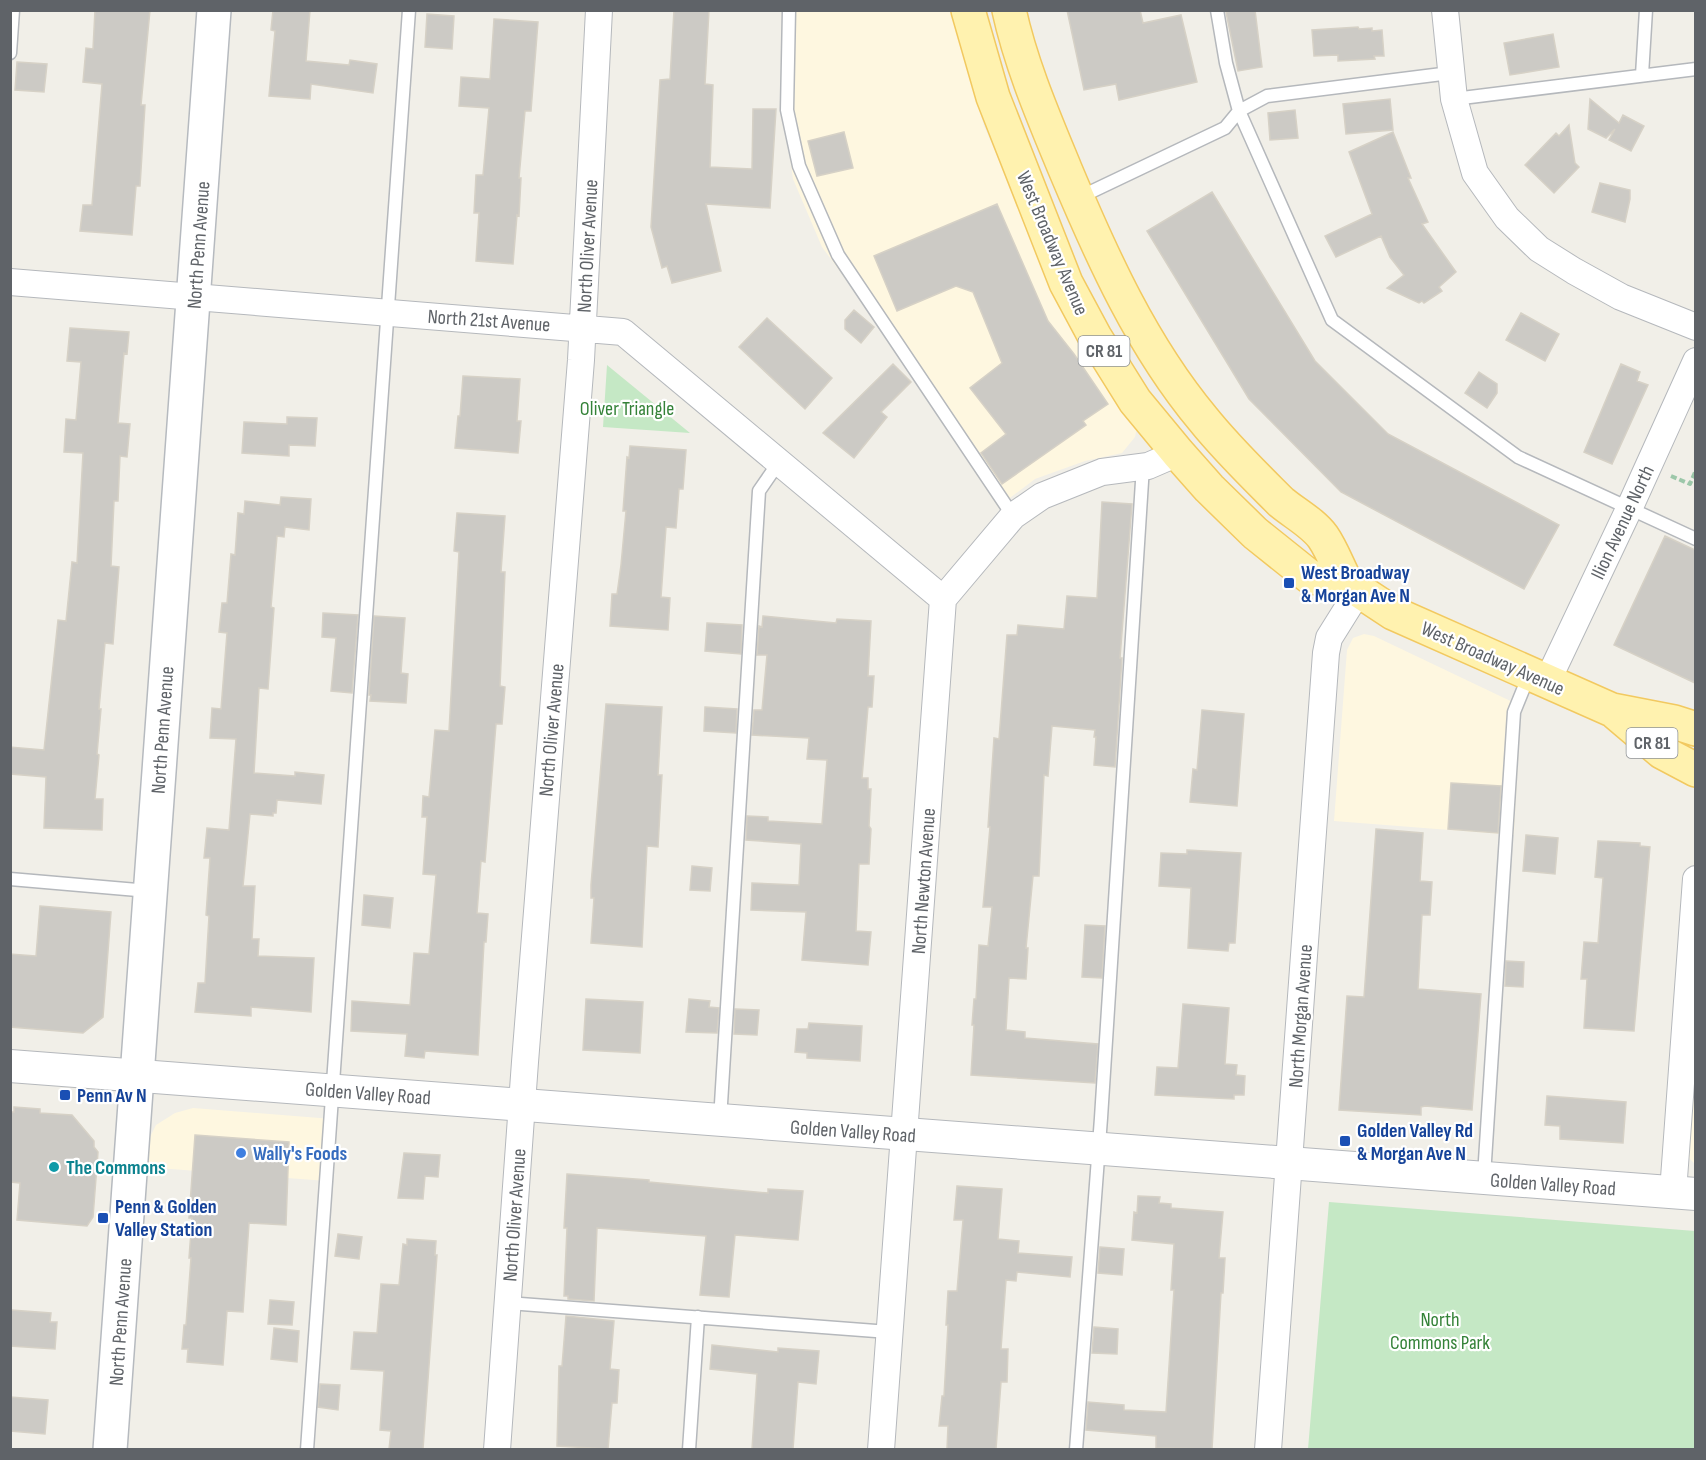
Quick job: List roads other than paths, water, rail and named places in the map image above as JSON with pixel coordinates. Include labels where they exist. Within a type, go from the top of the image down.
[{"type":"main road","name":"North Penn Avenue","points":[[110,1449],[214,10]]},
{"type":"main road","name":"West Broadway Avenue","points":[[991,22],[1032,84],[1077,198],[1107,265],[1134,318],[1167,370],[1202,417],[1240,461],[1283,503],[1322,536],[1352,586]]},
{"type":"main road","name":"West Broadway Avenue","points":[[991,22],[993,97],[1066,283],[1095,337],[1135,401],[1178,453],[1255,533],[1310,577],[1352,586],[1393,613],[1612,710],[1674,722],[1695,729]]},
{"type":"main road","name":"West Broadway Avenue","points":[[1612,710],[1662,752],[1695,770]]},
{"type":"street","name":"North Oliver Avenue","points":[[497,1449],[583,327],[599,10]]},
{"type":"street","points":[[1445,10],[1454,99],[1475,172],[1507,218],[1539,249],[1574,271],[1621,297],[1695,327]]},
{"type":"street","name":"North 21st Avenue","points":[[10,282],[623,332],[943,599]]},
{"type":"street","name":"Ilion Avenue North","points":[[1538,678],[1629,509],[1695,361]]},
{"type":"street","points":[[943,599],[1013,516],[1042,496],[1102,472],[1150,465],[1178,453]]},
{"type":"street","name":"North Morgan Avenue","points":[[1268,1449],[1326,653],[1329,638],[1352,586]]},
{"type":"street","name":"North Newton Avenue","points":[[881,1449],[943,599]]},
{"type":"street","points":[[1684,1193],[1695,879]]},
{"type":"street","name":"Golden Valley Road","points":[[10,1066],[1684,1193]]},
{"type":"lane","points":[[10,53],[14,10]]},
{"type":"lane","points":[[307,1449],[409,10]]},
{"type":"lane","points":[[789,10],[787,110],[799,166],[838,255],[1013,516]]},
{"type":"lane","points":[[1218,10],[1226,63],[1239,111],[1332,320],[1518,457],[1695,539]]},
{"type":"lane","points":[[1642,75],[1646,10]]},
{"type":"lane","points":[[1454,99],[1695,69]]},
{"type":"lane","points":[[1077,198],[1225,128],[1239,111],[1267,96],[1450,73]]},
{"type":"lane","points":[[720,1121],[759,491],[779,462]]},
{"type":"lane","points":[[1076,1449],[1099,1149],[1143,466]]},
{"type":"lane","points":[[1484,1179],[1514,712],[1538,678]]},
{"type":"lane","points":[[10,879],[150,891]]},
{"type":"lane","points":[[507,1303],[889,1332]]},
{"type":"lane","points":[[689,1449],[698,1317]]},
{"type":"place","name":"West Broadway & Morgan Ave N","points":[[1289,583]]},
{"type":"place","name":"Penn Av N","points":[[65,1095]]},
{"type":"place","name":"Golden Valley Rd & Morgan Ave N","points":[[1345,1141]]},
{"type":"place","name":"Wally's Foods","points":[[241,1153]]},
{"type":"place","name":"The Commons","points":[[54,1167]]},
{"type":"place","name":"Penn & Golden Valley Station","points":[[103,1218]]},
{"type":"park label","name":"Oliver Triangle","points":[[627,408]]},
{"type":"park label","name":"North Commons Park","points":[[1440,1330]]}]
